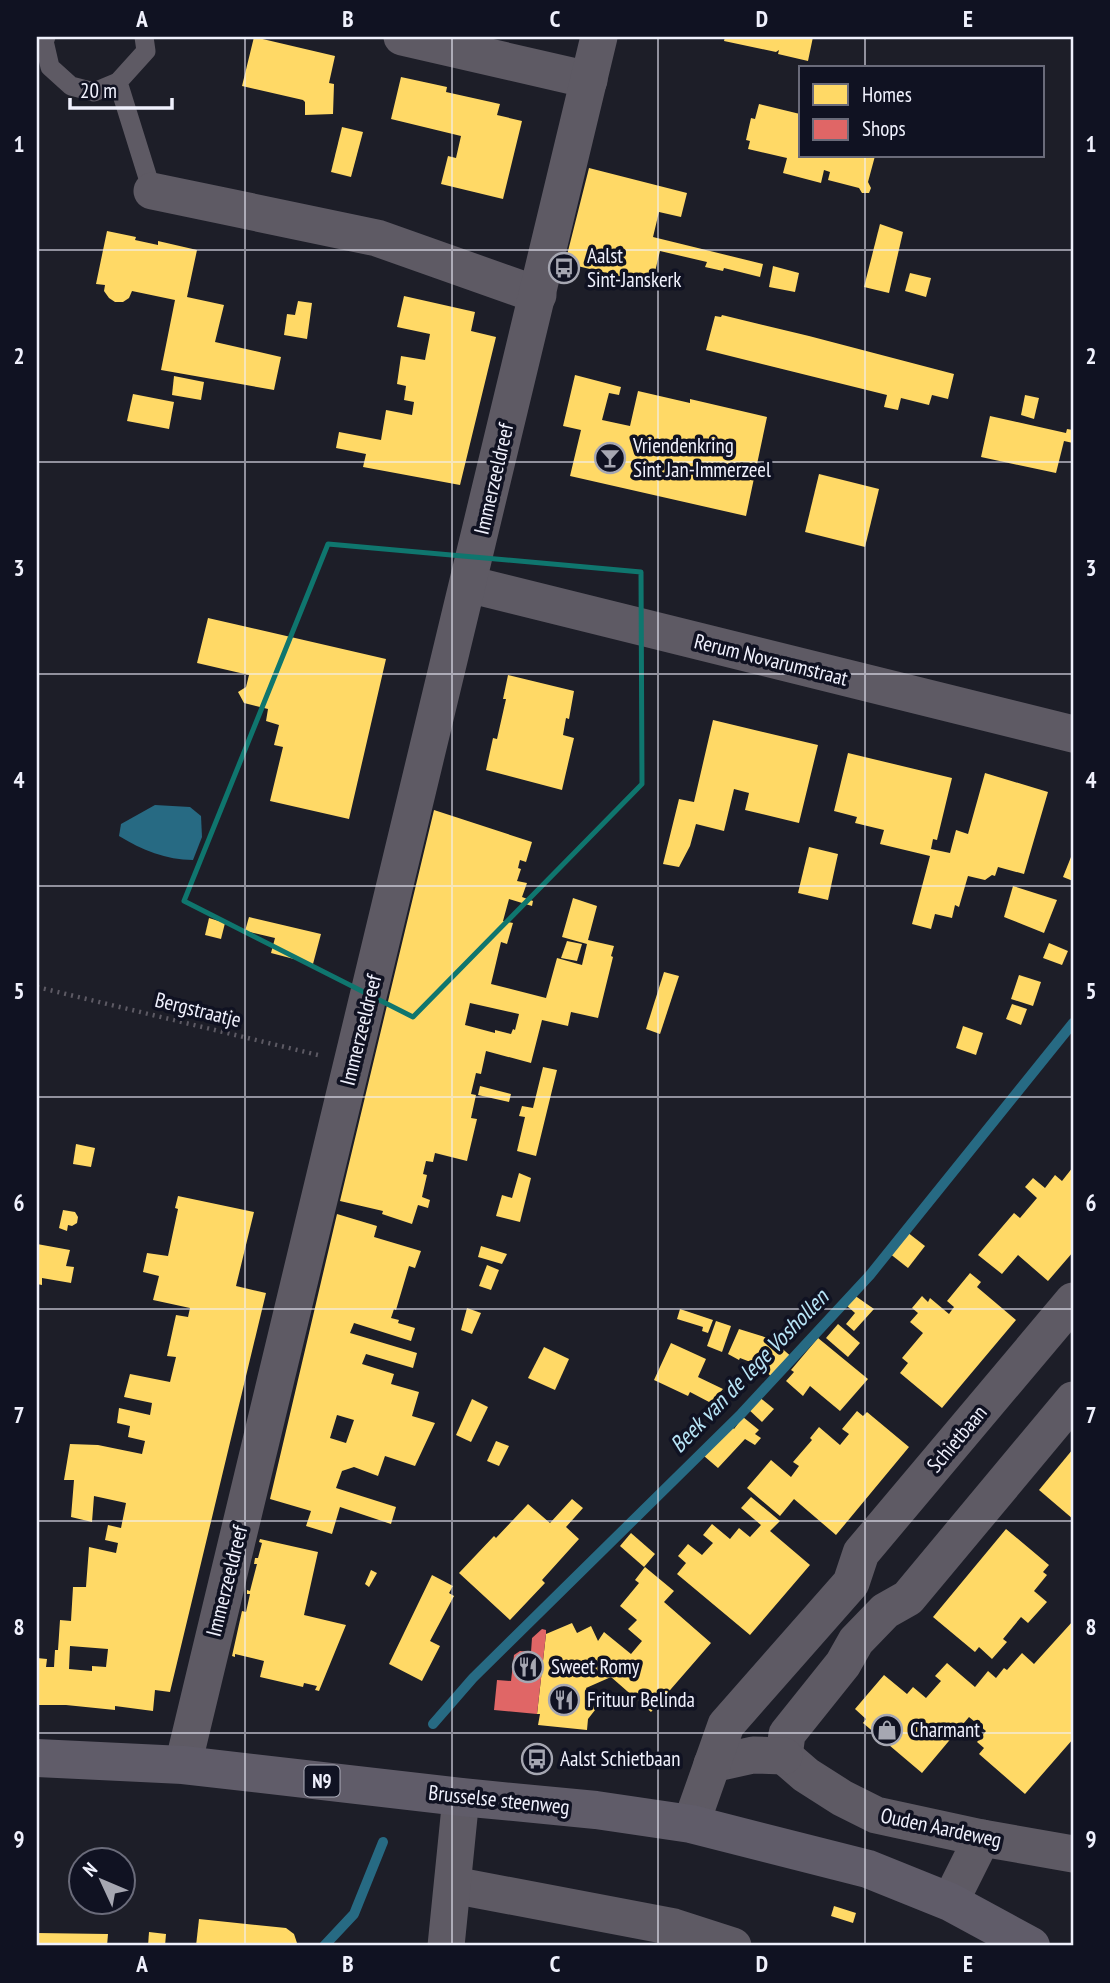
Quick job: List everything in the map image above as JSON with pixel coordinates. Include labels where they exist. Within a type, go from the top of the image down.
[{"type":"main road","name":"Brusselse steenweg","points":[[37,1758],[183,1765],[596,1810],[691,1824],[868,1869],[950,1902],[1031,1946]]},
{"type":"street","points":[[402,37],[589,80]]},
{"type":"street","name":"Immerzeeldreef","points":[[183,1765],[599,37]]},
{"type":"street","points":[[152,191],[377,238],[538,295]]},
{"type":"street","name":"Rerum Novarumstraat","points":[[468,584],[1073,734]]},
{"type":"street","name":"Schietbaan","points":[[691,1824],[726,1725],[851,1583],[861,1553],[1073,1301]]},
{"type":"street","points":[[712,1764],[753,1755],[784,1756],[788,1734],[844,1664],[856,1641],[885,1611],[908,1598],[1073,1400]]},
{"type":"street","points":[[851,1583],[885,1611]]},
{"type":"street","name":"Ouden Aardeweg","points":[[784,1756],[806,1775],[842,1798],[876,1815],[1073,1854]]},
{"type":"street","points":[[446,1946],[461,1797]]},
{"type":"street","points":[[950,1902],[982,1838]]},
{"type":"street","points":[[453,1885],[674,1927],[733,1946]]},
{"type":"lane","points":[[46,37],[44,41],[50,67],[71,86],[94,92],[118,82],[146,51],[144,37]]},
{"type":"lane","points":[[118,82],[152,191]]},
{"type":"path","name":"Bergstraatje","points":[[37,987],[352,1064]]},
{"type":"highlighted area","points":[[328,544],[641,572],[642,784],[413,1017],[184,901]]},
{"type":"water","points":[[155,805],[190,807],[201,816],[202,837],[193,860],[154,853],[119,836],[121,824]]},
{"type":"building: Homes","points":[[254,37],[335,56],[329,83],[334,84],[333,114],[305,115],[303,100],[242,86]]},
{"type":"building: Homes","points":[[725,37],[813,37],[808,61],[778,54],[779,50],[776,52],[724,41]]},
{"type":"building: Homes","points":[[401,77],[447,87],[446,92],[500,104],[497,115],[522,121],[503,199],[441,184],[448,156],[456,158],[461,136],[391,119]]},
{"type":"building: Homes","points":[[759,104],[799,114],[799,158],[874,158],[868,182],[871,188],[869,193],[862,193],[859,188],[828,180],[830,172],[824,170],[821,183],[783,173],[787,158],[748,149],[750,141],[746,140],[751,118],[755,119]]},
{"type":"building: Homes","points":[[342,127],[363,132],[351,177],[331,172]]},
{"type":"building: Homes","points":[[589,168],[687,193],[681,217],[659,212],[653,237],[763,264],[760,277],[724,268],[723,271],[705,267],[707,262],[660,251],[652,284],[565,263]]},
{"type":"building: Homes","points":[[880,224],[903,232],[889,293],[864,287]]},
{"type":"building: Homes","points":[[107,231],[158,245],[158,241],[197,250],[187,297],[224,305],[215,342],[281,357],[274,390],[161,370],[175,300],[132,291],[129,298],[123,302],[115,302],[109,298],[104,291],[105,285],[96,284]]},
{"type":"building: Homes","points":[[773,266],[799,273],[795,292],[769,287]]},
{"type":"building: Homes","points":[[910,273],[931,278],[926,297],[905,291]]},
{"type":"building: Homes","points":[[404,296],[475,312],[471,331],[496,337],[460,485],[363,467],[366,454],[336,448],[339,432],[381,440],[386,410],[412,415],[414,402],[404,400],[406,386],[397,384],[401,356],[425,360],[430,334],[397,327]]},
{"type":"building: Homes","points":[[298,301],[312,303],[307,339],[284,335],[287,314],[295,315]]},
{"type":"building: Homes","points":[[722,315],[954,374],[948,399],[932,395],[929,405],[901,398],[898,410],[884,407],[887,395],[706,350],[715,316]]},
{"type":"building: Homes","points":[[575,375],[621,387],[619,395],[609,393],[602,420],[630,426],[638,391],[690,403],[690,399],[767,417],[746,516],[570,476],[581,430],[563,426]]},
{"type":"building: Homes","points":[[174,376],[204,382],[201,400],[172,395]]},
{"type":"building: Homes","points":[[133,394],[174,402],[169,429],[127,421]]},
{"type":"building: Homes","points":[[1025,395],[1039,398],[1034,419],[1021,415]]},
{"type":"building: Homes","points":[[990,416],[1066,433],[1067,429],[1073,430],[1073,443],[1064,441],[1056,473],[981,457]]},
{"type":"building: Homes","points":[[819,474],[879,489],[865,547],[805,532]]},
{"type":"building: Homes","points":[[208,618],[386,659],[349,819],[270,801],[283,747],[274,745],[279,725],[266,721],[268,709],[244,703],[238,692],[246,687],[249,675],[197,663]]},
{"type":"building: Homes","points":[[508,675],[574,691],[563,735],[574,738],[562,790],[486,770],[493,738],[497,739]]},
{"type":"building: Homes","points":[[713,720],[818,745],[799,823],[745,810],[749,793],[734,789],[724,831],[696,824],[690,846],[679,867],[663,864],[679,799],[694,802]]},
{"type":"building: Homes","points":[[848,753],[952,778],[937,840],[933,839],[931,849],[950,853],[956,830],[968,834],[985,773],[1048,792],[1024,874],[998,867],[995,876],[985,880],[968,876],[959,907],[955,905],[952,918],[935,914],[931,929],[912,924],[930,856],[880,844],[884,830],[855,823],[857,817],[834,811]]},
{"type":"building: Homes","points":[[434,810],[532,842],[526,862],[520,860],[518,868],[521,869],[517,881],[527,883],[522,897],[533,901],[532,906],[509,899],[503,921],[513,923],[507,944],[501,942],[491,984],[546,998],[557,958],[582,965],[587,944],[562,937],[573,898],[597,906],[588,940],[614,946],[598,1018],[571,1012],[568,1026],[542,1020],[531,1063],[486,1051],[481,1074],[476,1073],[471,1094],[476,1095],[471,1118],[477,1119],[467,1161],[435,1153],[433,1162],[426,1161],[423,1174],[427,1175],[422,1197],[430,1200],[428,1208],[418,1205],[412,1224],[382,1214],[383,1211],[340,1201]],"holes":[[[470,1003],[519,1014],[515,1030],[513,1029],[511,1034],[465,1025]]]},
{"type":"building: Homes","points":[[809,847],[838,854],[828,900],[798,893]]},
{"type":"building: Homes","points":[[1073,852],[1073,881],[1063,877]]},
{"type":"building: Homes","points":[[1013,886],[1057,900],[1044,933],[1004,917]]},
{"type":"building: Homes","points":[[249,917],[321,934],[313,964],[271,953],[275,938],[245,931]]},
{"type":"building: Homes","points":[[209,918],[225,923],[221,939],[205,935]]},
{"type":"building: Homes","points":[[567,941],[582,944],[577,961],[561,958]]},
{"type":"building: Homes","points":[[1049,943],[1068,951],[1062,965],[1043,958]]},
{"type":"building: Homes","points":[[664,972],[679,976],[660,1034],[646,1029]]},
{"type":"building: Homes","points":[[1019,975],[1041,982],[1033,1006],[1011,999]]},
{"type":"building: Homes","points":[[1012,1004],[1027,1009],[1021,1025],[1006,1019]]},
{"type":"building: Homes","points":[[963,1026],[983,1033],[976,1055],[956,1048]]},
{"type":"building: Homes","points":[[543,1067],[557,1070],[536,1156],[517,1151],[525,1117],[519,1116],[522,1106],[533,1108]]},
{"type":"building: Homes","points":[[480,1086],[511,1094],[509,1102],[478,1095]]},
{"type":"building: Homes","points":[[76,1144],[95,1148],[91,1167],[73,1164]]},
{"type":"building: Homes","points":[[1073,1167],[1073,1252],[1048,1281],[1018,1255],[1002,1274],[978,1255],[1014,1213],[1020,1218],[1037,1198],[1025,1187],[1033,1178],[1045,1188],[1055,1175],[1062,1181]]},
{"type":"building: Homes","points":[[519,1173],[531,1178],[520,1222],[496,1216],[502,1195],[512,1198]]},
{"type":"building: Homes","points":[[178,1196],[254,1212],[236,1286],[266,1293],[170,1692],[155,1690],[153,1711],[115,1706],[115,1710],[37,1705],[37,1658],[47,1659],[46,1667],[54,1667],[60,1620],[71,1621],[73,1587],[86,1587],[89,1547],[116,1553],[118,1543],[105,1540],[108,1525],[121,1528],[126,1503],[94,1496],[92,1522],[71,1517],[74,1480],[64,1480],[70,1444],[98,1445],[142,1454],[145,1441],[128,1437],[130,1426],[117,1423],[119,1408],[150,1415],[152,1403],[124,1397],[130,1374],[170,1382],[176,1357],[167,1356],[176,1315],[188,1317],[190,1308],[153,1300],[159,1276],[143,1272],[147,1253],[168,1256],[178,1209],[175,1208]],"holes":[[[70,1646],[108,1649],[106,1667],[92,1666],[92,1671],[69,1669]]]},
{"type":"building: Homes","points":[[63,1210],[75,1212],[78,1217],[77,1223],[68,1225],[67,1231],[59,1228]]},
{"type":"building: Homes","points":[[337,1214],[377,1226],[374,1237],[421,1251],[415,1268],[409,1266],[396,1310],[394,1309],[391,1318],[415,1328],[411,1341],[354,1323],[350,1333],[417,1353],[413,1368],[366,1354],[362,1364],[394,1374],[391,1384],[419,1392],[412,1416],[435,1423],[415,1466],[385,1456],[378,1476],[354,1467],[342,1471],[336,1488],[396,1507],[391,1524],[340,1507],[332,1534],[306,1526],[311,1511],[270,1499]],"holes":[[[337,1415],[354,1420],[346,1443],[330,1438]]]},
{"type":"building: Homes","points":[[907,1232],[925,1246],[908,1268],[889,1253]]},
{"type":"building: Homes","points":[[37,1244],[70,1250],[66,1266],[74,1267],[71,1283],[42,1278],[42,1285],[37,1284]]},
{"type":"building: Homes","points":[[481,1246],[507,1254],[502,1264],[478,1257]]},
{"type":"building: Homes","points":[[487,1265],[499,1270],[491,1290],[479,1286]]},
{"type":"building: Homes","points":[[970,1273],[981,1282],[977,1287],[1016,1320],[942,1408],[900,1373],[908,1363],[902,1358],[923,1333],[910,1322],[918,1313],[912,1308],[922,1296],[928,1302],[930,1298],[949,1314],[954,1307],[947,1301]]},
{"type":"building: Homes","points":[[854,1295],[874,1309],[854,1331],[846,1324],[855,1313],[846,1305]]},
{"type":"building: Homes","points":[[467,1308],[481,1313],[472,1334],[461,1330]]},
{"type":"building: Homes","points":[[680,1309],[713,1320],[708,1333],[702,1331],[703,1327],[677,1319]]},
{"type":"building: Homes","points":[[716,1321],[731,1326],[722,1352],[707,1346]]},
{"type":"building: Homes","points":[[838,1324],[860,1343],[848,1357],[826,1338]]},
{"type":"building: Homes","points":[[739,1329],[771,1339],[793,1358],[773,1378],[754,1361],[739,1360],[728,1354]]},
{"type":"building: Homes","points":[[818,1338],[868,1379],[840,1411],[810,1386],[803,1396],[786,1381],[794,1372],[791,1370]]},
{"type":"building: Homes","points":[[671,1343],[706,1359],[698,1377],[723,1389],[711,1403],[690,1392],[688,1396],[654,1380]]},
{"type":"building: Homes","points":[[544,1347],[569,1359],[555,1390],[528,1378]]},
{"type":"building: Homes","points":[[758,1396],[774,1409],[762,1422],[747,1408]]},
{"type":"building: Homes","points":[[472,1399],[488,1407],[471,1442],[456,1435]]},
{"type":"building: Homes","points":[[857,1411],[863,1416],[867,1412],[909,1447],[836,1535],[794,1499],[780,1516],[747,1488],[771,1460],[791,1477],[799,1466],[793,1462],[812,1440],[810,1438],[819,1427],[840,1445],[849,1434],[842,1429]]},
{"type":"building: Homes","points":[[743,1417],[759,1430],[755,1434],[761,1438],[755,1445],[745,1439],[718,1468],[704,1456],[732,1427],[734,1429]]},
{"type":"building: Homes","points":[[496,1441],[509,1446],[499,1466],[487,1461]]},
{"type":"building: Homes","points":[[1073,1449],[1073,1519],[1039,1490]]},
{"type":"building: Homes","points":[[751,1497],[780,1521],[770,1531],[810,1565],[750,1635],[677,1574],[686,1563],[678,1556],[688,1544],[702,1555],[713,1543],[703,1535],[712,1524],[730,1539],[739,1528],[750,1537],[761,1525],[741,1508]]},
{"type":"building: Homes","points":[[572,1499],[583,1508],[566,1527],[579,1539],[542,1580],[545,1583],[510,1620],[459,1573],[528,1504],[550,1523]]},
{"type":"building: Homes","points":[[1006,1529],[1049,1565],[1043,1572],[1047,1575],[1034,1591],[1047,1602],[1028,1623],[1021,1617],[1003,1639],[1007,1642],[992,1659],[979,1647],[975,1652],[933,1617]]},
{"type":"building: Homes","points":[[631,1533],[655,1554],[644,1567],[620,1546]]},
{"type":"building: Homes","points":[[260,1539],[318,1552],[304,1615],[346,1625],[319,1691],[315,1690],[317,1686],[304,1683],[303,1687],[260,1677],[264,1661],[235,1654],[235,1657],[232,1656],[242,1611],[246,1612],[250,1594],[247,1594],[247,1590],[250,1591],[257,1564],[254,1564],[262,1543],[259,1542]]},
{"type":"building: Homes","points":[[645,1567],[674,1591],[664,1602],[711,1643],[651,1712],[611,1677],[586,1688],[595,1710],[588,1719],[587,1730],[538,1725],[546,1634],[572,1623],[577,1633],[591,1626],[598,1641],[604,1632],[631,1654],[642,1641],[628,1629],[637,1620],[620,1606],[639,1583],[635,1580]]},
{"type":"building: Homes","points":[[371,1570],[377,1573],[369,1587],[365,1584]]},
{"type":"building: Homes","points":[[432,1575],[453,1586],[449,1593],[454,1596],[430,1641],[440,1646],[422,1681],[389,1664]]},
{"type":"building: Homes","points":[[1073,1621],[1073,1739],[1025,1794],[979,1754],[984,1748],[977,1742],[986,1731],[969,1717],[922,1773],[863,1723],[866,1719],[855,1709],[884,1675],[907,1694],[913,1687],[926,1698],[941,1681],[935,1676],[947,1663],[975,1687],[988,1671],[996,1678],[1022,1653],[1034,1664]]},
{"type":"building: Homes","points":[[834,1906],[856,1913],[853,1923],[831,1916]]},
{"type":"building: Homes","points":[[199,1919],[286,1928],[294,1934],[297,1943],[295,1946],[196,1946]]},
{"type":"building: Homes","points":[[149,1932],[166,1934],[165,1946],[148,1946]]},
{"type":"building: Homes","points":[[37,1933],[108,1934],[107,1946],[37,1946]]},
{"type":"building: Shops","name":"Sweet Romy","points":[[542,1629],[546,1630],[546,1634],[537,1714],[494,1710],[497,1680],[511,1681],[514,1655],[520,1651],[531,1652],[532,1638]]},
{"type":"waterway","name":"Beek van de lege Voshollen","points":[[433,1724],[473,1678],[741,1414],[870,1275],[1073,1023]]},
{"type":"waterway","name":"Beek van de lege Voshollen","points":[[324,1946],[354,1914],[383,1842]]},
{"type":"place","name":"Aalst Sint-Janskerk","points":[[564,268]]},
{"type":"place","name":"Vriendenkring Sint Jan-Immerzeel","points":[[610,458]]},
{"type":"place","name":"Sweet Romy","points":[[528,1667]]},
{"type":"place","name":"Frituur Belinda","points":[[564,1700]]},
{"type":"place","name":"Charmant","points":[[887,1730]]},
{"type":"place","name":"Aalst Schietbaan","points":[[537,1759]]}]
